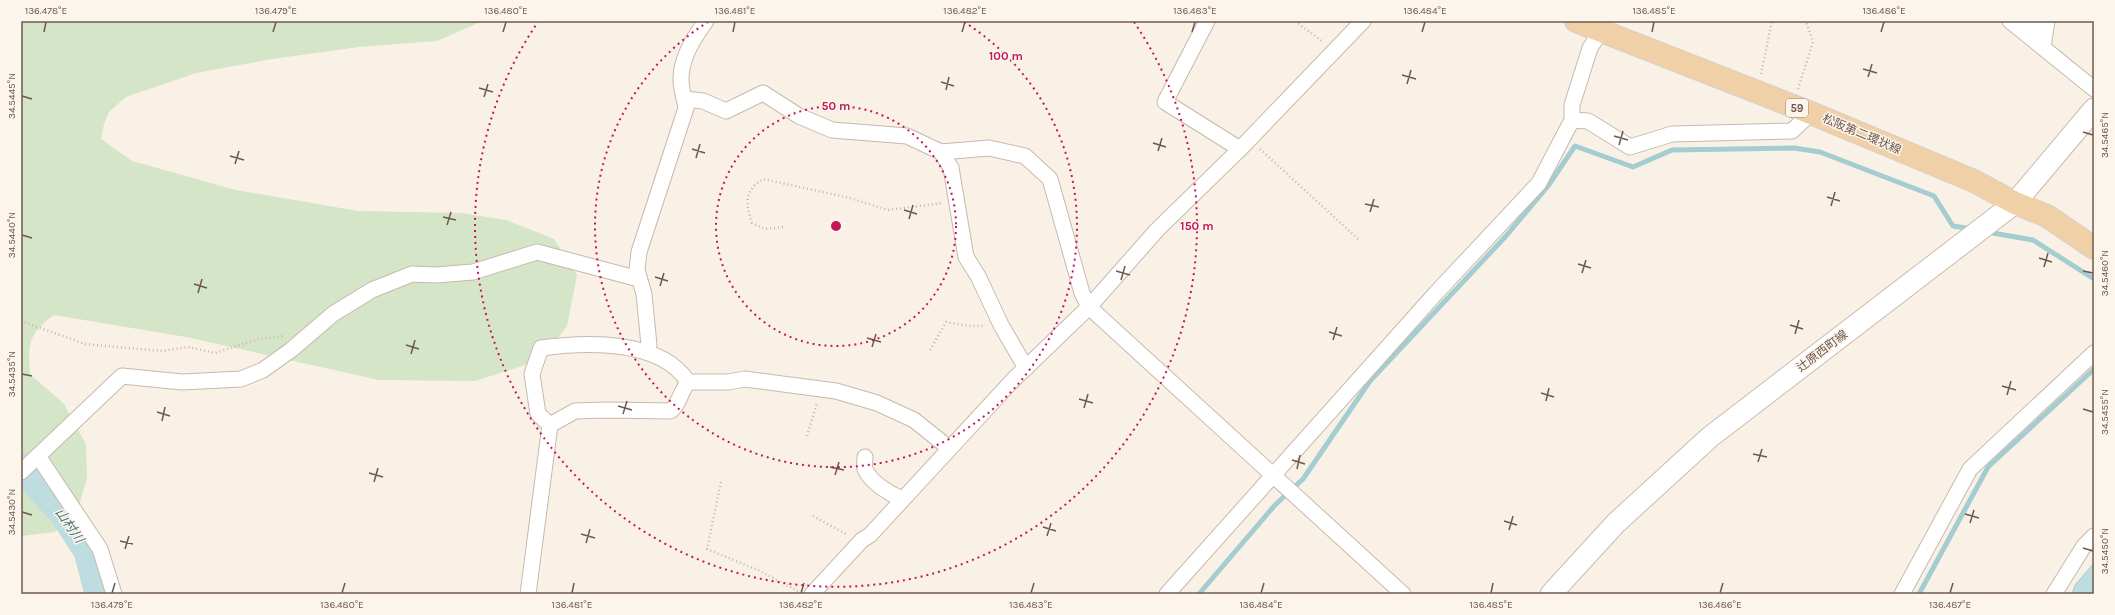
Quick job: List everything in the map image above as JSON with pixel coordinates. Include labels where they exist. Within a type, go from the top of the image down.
[{"type":"main road","name":"松阪第二環状線","points":[[1576,21],[1811,113],[1974,181],[2015,203],[2048,216],[2094,248]]},
{"type":"main road","name":"辻原西町線","points":[[1551,594],[1616,523],[1710,437],[2015,203],[2094,109]]},
{"type":"street","points":[[647,352],[649,345],[644,294],[639,279],[638,270],[639,252],[686,108],[682,88],[682,68],[692,41],[706,21]]},
{"type":"street","points":[[1207,21],[1165,102],[1245,144]]},
{"type":"street","points":[[812,594],[949,448],[1026,368],[1089,306],[1157,230],[1245,144],[1364,21]]},
{"type":"street","points":[[2010,21],[2094,89]]},
{"type":"street","points":[[2030,21],[2046,25],[2043,47]]},
{"type":"street","points":[[1167,594],[1436,292],[1539,183],[1572,120],[1572,105],[1590,48],[1601,31]]},
{"type":"street","points":[[685,99],[703,101],[726,111],[763,93],[799,116],[832,130],[907,136],[941,152],[989,148],[1025,156],[1050,179],[1082,293],[1089,306],[1402,594]]},
{"type":"street","points":[[1572,120],[1588,121],[1630,147],[1672,134],[1792,131],[1811,113]]},
{"type":"street","points":[[941,152],[951,168],[966,257],[978,276],[1001,325],[1026,368]]},
{"type":"street","points":[[21,472],[122,376],[182,382],[241,379],[263,370],[285,354],[333,314],[372,290],[412,274],[436,275],[473,272],[537,252],[639,279]]},
{"type":"street","points":[[550,426],[538,414],[532,374],[541,348],[616,346],[647,352],[681,371],[688,382]]},
{"type":"street","points":[[1902,594],[1970,469],[2094,353]]},
{"type":"street","points":[[688,382],[728,382],[745,379],[836,391],[877,403],[914,420],[949,448]]},
{"type":"street","points":[[550,426],[575,411],[670,411],[675,408],[681,391],[688,382]]},
{"type":"street","points":[[528,594],[550,426]]},
{"type":"street","points":[[38,456],[100,549],[114,594]]},
{"type":"street","points":[[865,457],[865,469],[871,477],[890,493],[902,499]]},
{"type":"street","points":[[2054,594],[2084,546],[2094,536]]},
{"type":"path","points":[[1295,21],[1334,51]]},
{"type":"path","points":[[1757,92],[1772,21]]},
{"type":"path","points":[[1797,94],[1812,42],[1806,21]]},
{"type":"path","points":[[1245,144],[1358,239]]},
{"type":"path","points":[[783,227],[765,229],[752,223],[747,206],[749,192],[754,185],[762,179],[850,198],[888,210],[957,202]]},
{"type":"path","points":[[21,321],[85,344],[162,351],[188,347],[215,353],[260,339],[285,336]]},
{"type":"path","points":[[930,350],[946,322],[968,326],[1001,325]]},
{"type":"path","points":[[807,436],[821,389]]},
{"type":"path","points":[[721,482],[707,549],[758,570],[791,586],[802,594]]},
{"type":"path","points":[[813,516],[850,537]]},
{"type":"green space","points":[[21,21],[483,21],[437,41],[359,47],[272,59],[196,73],[126,97],[109,112],[104,124],[101,139],[132,161],[236,190],[358,211],[461,213],[506,220],[554,239],[577,275],[567,326],[541,360],[475,381],[379,380],[186,337],[54,315],[34,334],[29,355],[30,374],[64,404],[86,444],[87,478],[78,509],[55,532],[21,536]]},
{"type":"water","points":[[2094,563],[2094,594],[2072,594],[2075,585]]},
{"type":"waterway","points":[[1199,594],[1275,505],[1303,479],[1370,381],[1506,236],[1548,186],[1575,146],[1633,167],[1672,150],[1794,148],[1820,152],[1934,196],[1953,226],[1972,229]]},
{"type":"waterway","points":[[1987,232],[2033,240],[2094,279]]},
{"type":"waterway","points":[[1919,594],[1988,467],[2094,369]]},
{"type":"waterway","name":"山村川","points":[[21,467],[64,514],[88,551],[99,594]]}]
